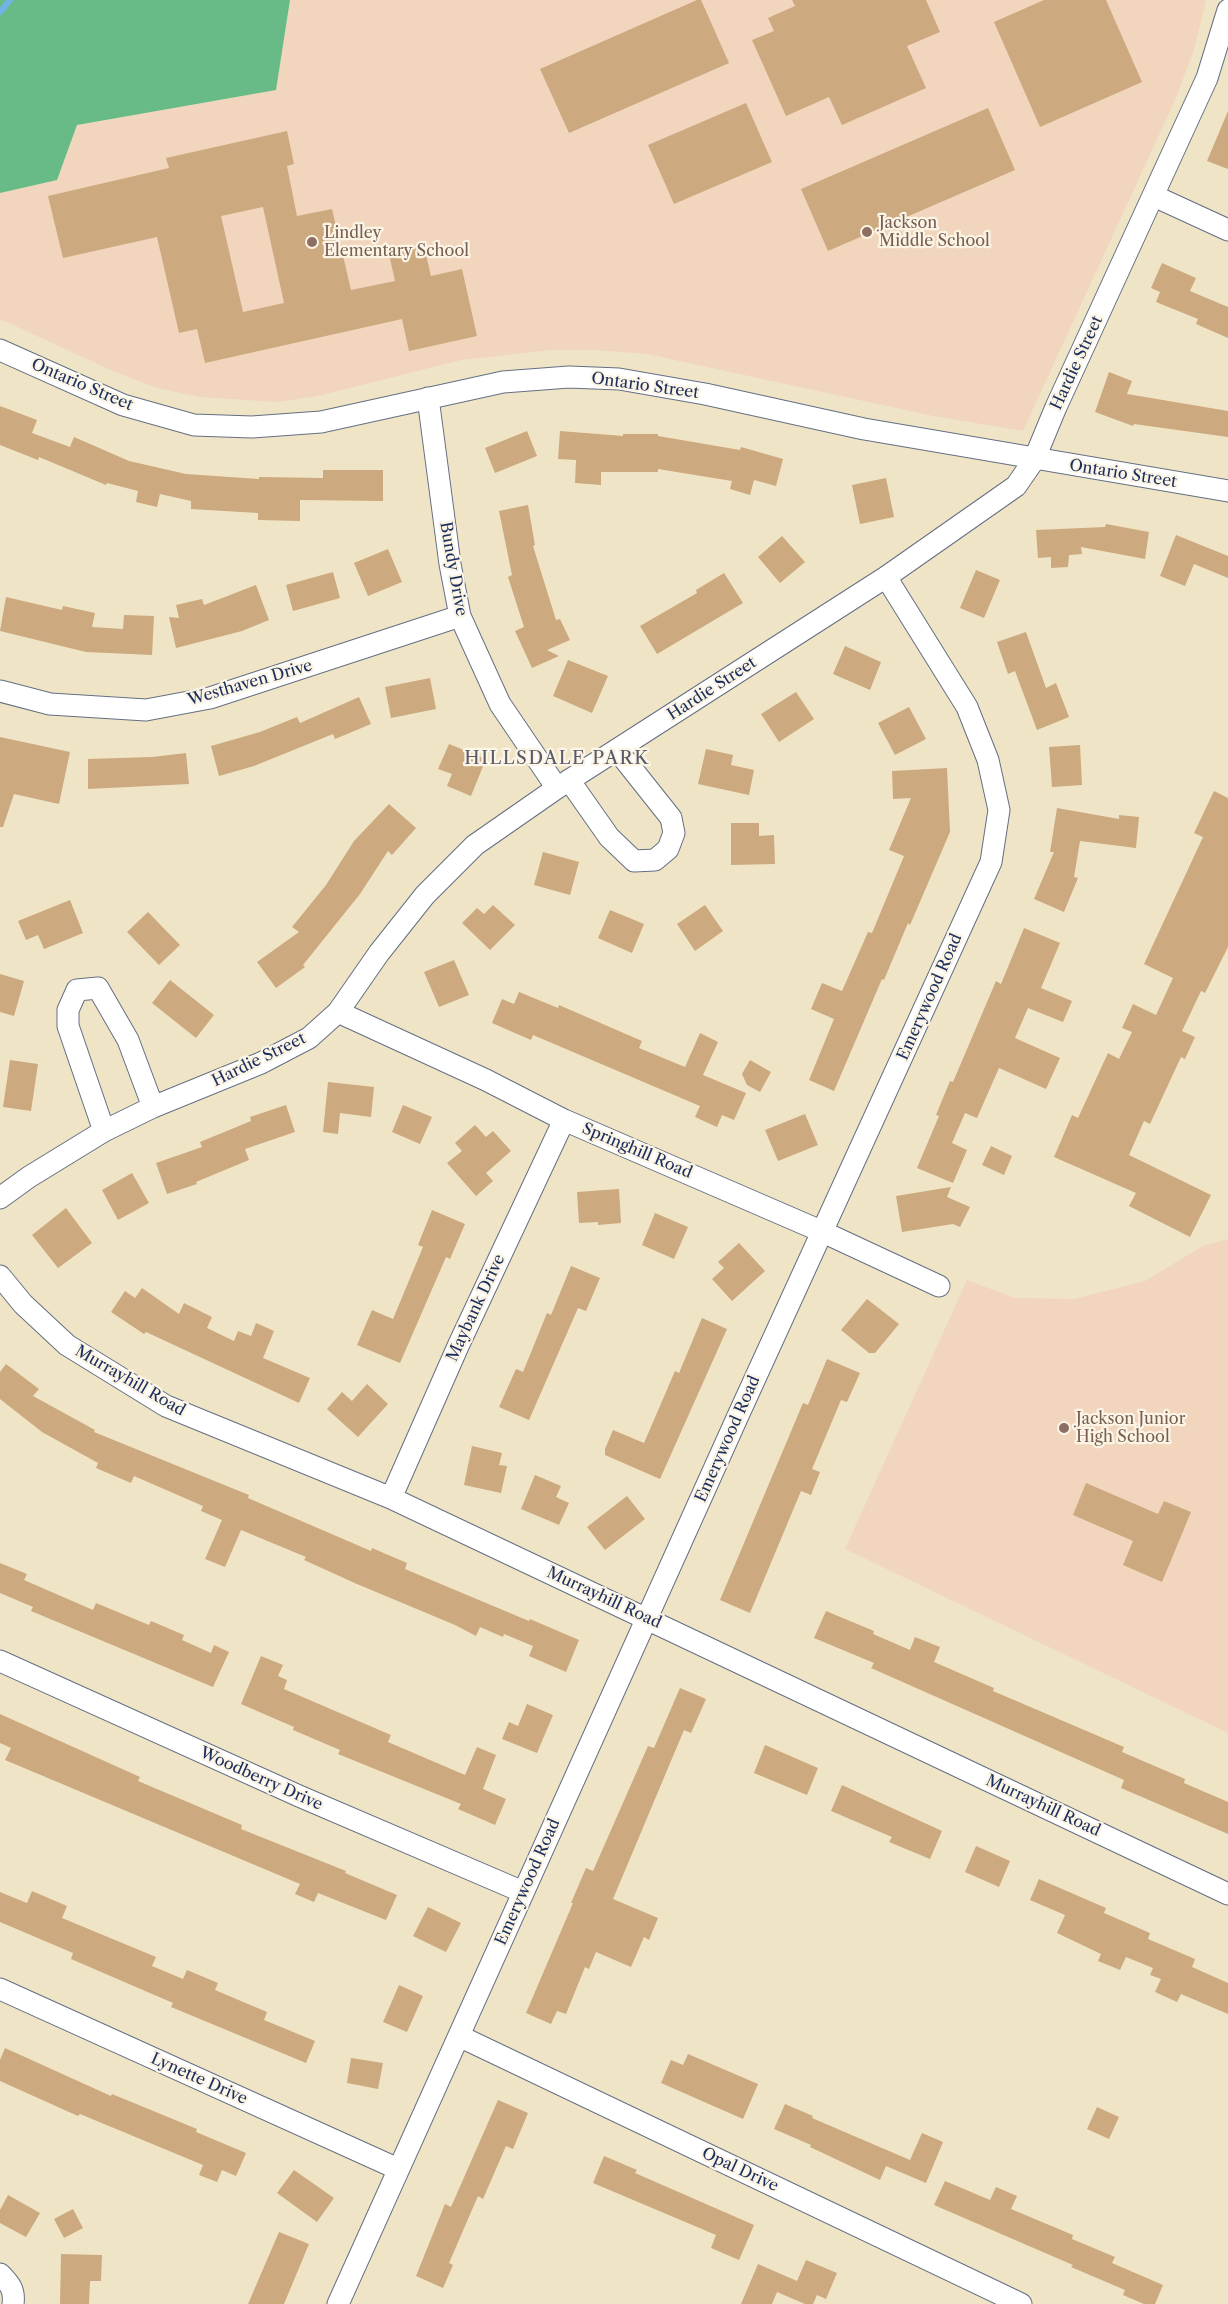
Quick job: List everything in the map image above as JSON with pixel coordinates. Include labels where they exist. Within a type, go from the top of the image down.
[{"type":"street","name":"Hardie Street","points":[[0,1198],[29,1177],[104,1131],[153,1107],[261,1063],[309,1038],[338,1012],[379,953],[425,895],[475,845],[563,784],[886,577],[1016,486],[1035,460],[1056,406],[1208,78],[1228,10]]},
{"type":"street","points":[[1154,196],[1228,230]]},
{"type":"street","name":"Ontario Street","points":[[0,350],[123,405],[194,425],[252,427],[321,422],[517,380],[569,377],[619,379],[705,394],[864,429],[1035,460],[1228,491]]},
{"type":"street","name":"Bundy Drive","points":[[428,398],[450,564],[460,616],[500,704],[563,784],[609,837],[634,861],[655,860],[668,849],[674,833],[671,818],[616,750]]},
{"type":"street","name":"Emerywood Road","points":[[338,2304],[991,862],[999,810],[988,760],[967,707],[886,577]]},
{"type":"street","name":"Westhaven Drive","points":[[0,691],[50,704],[146,710],[210,698],[460,616]]},
{"type":"street","points":[[104,1131],[68,1026],[68,1010],[77,990],[98,988],[128,1040],[153,1107]]},
{"type":"street","name":"Springhill Road","points":[[338,1012],[486,1080],[564,1119],[823,1232],[939,1286]]},
{"type":"street","name":"Maybank Drive","points":[[392,1498],[459,1344],[564,1119]]},
{"type":"street","name":"Murrayhill Road","points":[[0,1276],[23,1304],[67,1345],[166,1406],[392,1498],[1228,1894]]},
{"type":"street","name":"Woodberry Drive","points":[[0,1661],[299,1796],[523,1892]]},
{"type":"street","name":"Lynette Drive","points":[[0,1989],[398,2169]]},
{"type":"street","name":"Opal Drive","points":[[459,2036],[1021,2304]]},
{"type":"street","points":[[0,2274],[10,2283],[14,2293],[13,2304]]},
{"type":"shaded area","points":[[290,0],[1206,0],[1194,50],[1175,100],[1023,431],[933,416],[647,354],[594,350],[552,350],[461,360],[318,396],[277,402],[199,397],[157,388],[115,372],[0,319],[0,193],[57,180],[77,125],[276,90]]},
{"type":"shaded area","name":"Jackson Junior High School","points":[[1228,1239],[1228,1733],[845,1549],[967,1280],[1015,1298],[1074,1299],[1145,1281],[1203,1246]]},
{"type":"green space","points":[[0,0],[290,0],[276,90],[77,125],[57,180],[0,193]]},
{"type":"building","points":[[701,0],[729,63],[569,133],[540,69]]},
{"type":"building","points":[[792,0],[926,0],[940,32],[907,46],[926,88],[842,125],[829,97],[786,116],[752,40],[774,31],[768,18],[795,6]]},
{"type":"building","points":[[1044,0],[1106,0],[1142,82],[1040,127],[994,22]]},
{"type":"building","points":[[746,103],[772,162],[674,204],[648,145]]},
{"type":"building","points":[[988,108],[1015,170],[828,251],[801,189]]},
{"type":"building","points":[[1228,111],[1228,169],[1207,161]]},
{"type":"building","points":[[287,131],[294,164],[287,166],[297,216],[332,209],[351,290],[395,281],[389,254],[424,247],[431,276],[462,269],[477,336],[409,351],[402,319],[205,363],[197,329],[179,333],[157,237],[63,258],[48,196],[169,168],[166,158]],"holes":[[[263,207],[284,303],[243,312],[221,216]]]},
{"type":"building","points":[[1162,263],[1196,278],[1190,291],[1228,307],[1228,338],[1196,324],[1198,319],[1156,302],[1160,292],[1151,288]]},
{"type":"building","points":[[1109,372],[1132,381],[1127,394],[1228,411],[1228,437],[1134,424],[1133,426],[1095,412]]},
{"type":"building","points":[[0,406],[37,420],[32,433],[70,447],[74,437],[129,461],[186,474],[259,479],[259,477],[323,478],[323,470],[383,470],[383,501],[300,500],[300,521],[258,520],[258,513],[191,509],[191,501],[160,494],[157,507],[136,502],[138,491],[107,483],[106,485],[39,457],[38,460],[0,445]]},
{"type":"building","points":[[527,431],[537,456],[495,473],[485,448]]},
{"type":"building","points":[[560,431],[623,436],[623,434],[658,434],[658,436],[740,450],[741,447],[783,459],[776,486],[754,480],[750,495],[730,489],[732,481],[658,469],[658,472],[601,472],[601,485],[575,483],[576,460],[558,459]]},
{"type":"building","points":[[886,478],[894,517],[860,524],[852,485]]},
{"type":"building","points":[[528,505],[535,545],[533,546],[556,620],[560,619],[570,640],[547,650],[559,656],[532,668],[515,631],[524,627],[508,577],[512,575],[499,511]]},
{"type":"building","points":[[1106,524],[1149,532],[1145,559],[1081,547],[1082,554],[1069,555],[1068,567],[1051,568],[1051,557],[1038,558],[1036,530],[1105,527]]},
{"type":"building","points":[[1176,535],[1228,556],[1228,578],[1194,564],[1185,586],[1160,576]]},
{"type":"building","points":[[782,536],[805,562],[780,583],[758,557]]},
{"type":"building","points":[[388,549],[402,582],[368,596],[354,563]]},
{"type":"building","points":[[976,570],[1000,580],[984,618],[960,608]]},
{"type":"building","points":[[333,572],[340,598],[293,611],[286,585]]},
{"type":"building","points":[[724,573],[743,603],[657,654],[640,626],[697,593],[696,590]]},
{"type":"building","points":[[256,585],[269,620],[242,631],[176,648],[169,617],[179,618],[176,605],[202,599],[204,605]]},
{"type":"building","points":[[6,597],[62,610],[63,606],[95,613],[92,627],[123,629],[124,615],[154,616],[152,655],[86,652],[0,631]]},
{"type":"building","points":[[1026,632],[1046,688],[1056,683],[1069,717],[1037,730],[1015,671],[1008,674],[997,642]]},
{"type":"building","points":[[845,646],[881,662],[870,690],[833,674]]},
{"type":"building","points":[[568,660],[608,676],[592,713],[553,696]]},
{"type":"building","points":[[430,678],[436,709],[391,718],[385,687]]},
{"type":"building","points":[[796,692],[814,719],[779,742],[761,714]]},
{"type":"building","points":[[359,697],[371,724],[335,739],[333,734],[254,766],[219,776],[211,746],[260,732],[297,717],[300,723]]},
{"type":"building","points":[[909,707],[926,739],[895,755],[878,723]]},
{"type":"building","points":[[0,737],[70,752],[59,804],[14,794],[3,827],[0,827]]},
{"type":"building","points":[[449,744],[486,759],[471,796],[447,786],[452,774],[438,769]]},
{"type":"building","points":[[1080,745],[1082,785],[1052,787],[1049,747]]},
{"type":"building","points":[[706,749],[733,755],[731,765],[754,770],[749,795],[698,784]]},
{"type":"building","points":[[186,753],[189,784],[88,789],[88,759],[152,757]]},
{"type":"building","points":[[947,768],[950,832],[910,925],[908,923],[884,980],[882,979],[834,1091],[809,1080],[834,1019],[811,1009],[822,983],[842,991],[868,932],[872,933],[904,856],[889,850],[911,798],[893,799],[892,771]]},
{"type":"building","points":[[1214,791],[1228,798],[1228,947],[1205,993],[1201,991],[1182,1031],[1195,1037],[1185,1059],[1181,1057],[1150,1124],[1144,1121],[1129,1155],[1211,1195],[1190,1237],[1129,1206],[1136,1193],[1054,1157],[1072,1115],[1078,1118],[1108,1053],[1119,1059],[1132,1032],[1122,1028],[1133,1004],[1156,1015],[1173,978],[1144,964],[1203,837],[1194,833]]},
{"type":"building","points":[[389,804],[416,828],[392,855],[388,851],[360,894],[303,965],[305,967],[276,988],[257,962],[299,932],[292,927],[326,885],[354,841]]},
{"type":"building","points":[[1057,808],[1119,819],[1119,815],[1139,817],[1136,848],[1080,841],[1074,877],[1078,878],[1064,912],[1034,899],[1054,852],[1050,852]]},
{"type":"building","points":[[731,823],[759,823],[759,836],[774,835],[775,864],[731,865]]},
{"type":"building","points":[[543,852],[579,862],[570,895],[534,885]]},
{"type":"building","points":[[70,900],[83,933],[44,949],[38,935],[26,940],[18,921]]},
{"type":"building","points":[[493,905],[515,925],[490,950],[462,923],[477,908],[484,914]]},
{"type":"building","points":[[705,905],[723,931],[695,951],[677,924]]},
{"type":"building","points":[[610,910],[644,924],[632,953],[598,938]]},
{"type":"building","points":[[148,912],[180,945],[159,965],[127,932]]},
{"type":"building","points":[[1024,928],[1060,943],[1041,988],[1072,1001],[1063,1022],[1028,1008],[1015,1038],[1060,1058],[1046,1089],[999,1068],[977,1118],[965,1113],[952,1143],[967,1150],[953,1183],[917,1168],[939,1116],[936,1115],[950,1081],[953,1082],[996,981],[1001,984]]},
{"type":"building","points":[[454,960],[469,995],[439,1007],[424,972]]},
{"type":"building","points":[[0,974],[24,981],[14,1016],[0,1012]]},
{"type":"building","points":[[170,980],[214,1015],[196,1038],[152,1003]]},
{"type":"building","points":[[519,992],[558,1008],[559,1005],[642,1041],[639,1048],[685,1067],[700,1033],[718,1042],[703,1075],[746,1093],[734,1120],[722,1115],[717,1127],[695,1117],[700,1106],[533,1035],[531,1040],[492,1023],[502,999],[514,1004]]},
{"type":"building","points":[[10,1060],[38,1064],[31,1111],[3,1107]]},
{"type":"building","points":[[750,1060],[771,1072],[760,1092],[747,1085],[742,1074]]},
{"type":"building","points":[[328,1082],[374,1087],[371,1117],[340,1113],[338,1134],[323,1132]]},
{"type":"building","points":[[286,1105],[295,1132],[245,1149],[249,1160],[196,1182],[197,1184],[167,1194],[156,1163],[202,1147],[200,1142],[251,1121],[250,1117]]},
{"type":"building","points":[[403,1105],[432,1117],[420,1144],[392,1132]]},
{"type":"building","points":[[805,1114],[818,1145],[778,1161],[765,1130]]},
{"type":"building","points":[[475,1125],[486,1137],[493,1131],[511,1151],[486,1173],[493,1181],[476,1196],[447,1163],[462,1151],[455,1143]]},
{"type":"building","points":[[991,1146],[1012,1156],[1004,1175],[982,1165]]},
{"type":"building","points":[[132,1173],[149,1203],[118,1220],[102,1190]]},
{"type":"building","points":[[951,1187],[947,1197],[970,1207],[960,1227],[953,1224],[902,1232],[896,1196]]},
{"type":"building","points":[[619,1189],[621,1223],[598,1225],[598,1222],[579,1223],[577,1192]]},
{"type":"building","points":[[66,1208],[92,1243],[58,1268],[32,1235]]},
{"type":"building","points":[[432,1210],[465,1224],[450,1259],[446,1257],[400,1363],[357,1345],[372,1310],[393,1319],[423,1247],[418,1245]]},
{"type":"building","points":[[655,1213],[688,1227],[674,1259],[642,1245]]},
{"type":"building","points":[[739,1243],[765,1271],[732,1301],[712,1279],[724,1268],[718,1262]]},
{"type":"building","points":[[571,1266],[600,1278],[586,1311],[578,1308],[529,1420],[499,1407],[516,1369],[523,1372],[547,1313],[551,1315]]},
{"type":"building","points":[[142,1288],[179,1314],[184,1303],[212,1317],[207,1328],[234,1341],[238,1331],[251,1336],[256,1323],[274,1331],[263,1358],[310,1378],[299,1403],[146,1332],[144,1334],[111,1312],[125,1291],[135,1298]]},
{"type":"building","points":[[867,1299],[899,1324],[875,1353],[869,1353],[841,1330]]},
{"type":"building","points":[[702,1318],[727,1329],[660,1479],[605,1455],[605,1449],[613,1430],[644,1443],[675,1371],[679,1373]]},
{"type":"building","points":[[827,1359],[860,1373],[847,1402],[841,1400],[812,1469],[820,1472],[811,1495],[801,1491],[750,1613],[720,1600],[803,1403],[808,1405]]},
{"type":"building","points":[[6,1364],[39,1389],[33,1396],[95,1430],[94,1432],[249,1495],[248,1498],[371,1551],[372,1548],[407,1563],[405,1569],[579,1640],[566,1672],[529,1656],[533,1646],[480,1627],[476,1636],[304,1560],[306,1557],[241,1530],[225,1567],[205,1559],[222,1520],[201,1511],[203,1506],[134,1476],[131,1483],[96,1468],[98,1463],[42,1432],[0,1399],[0,1372]]},
{"type":"building","points":[[367,1384],[388,1404],[358,1437],[327,1409],[342,1392],[352,1401]]},
{"type":"building","points":[[472,1446],[502,1453],[499,1465],[507,1466],[501,1493],[464,1485]]},
{"type":"building","points":[[535,1475],[561,1486],[556,1497],[569,1503],[559,1525],[521,1509]]},
{"type":"building","points":[[1086,1483],[1158,1514],[1164,1501],[1191,1512],[1162,1582],[1123,1565],[1133,1541],[1073,1515]]},
{"type":"building","points":[[627,1496],[645,1519],[605,1550],[587,1527]]},
{"type":"building","points":[[0,1563],[27,1574],[24,1580],[93,1610],[96,1603],[149,1625],[151,1621],[184,1635],[182,1640],[211,1653],[214,1645],[229,1652],[213,1687],[31,1611],[33,1607],[0,1593]]},
{"type":"building","points":[[826,1611],[874,1631],[873,1634],[910,1650],[915,1637],[940,1647],[934,1662],[994,1688],[993,1691],[1124,1747],[1122,1752],[1185,1779],[1184,1783],[1228,1802],[1228,1834],[1121,1788],[1124,1780],[871,1668],[874,1663],[814,1638]]},
{"type":"building","points":[[261,1656],[283,1665],[278,1676],[287,1680],[284,1689],[391,1735],[388,1742],[465,1775],[477,1747],[496,1755],[483,1789],[506,1799],[495,1825],[458,1809],[461,1804],[338,1754],[340,1750],[241,1704]]},
{"type":"building","points":[[680,1688],[706,1699],[691,1733],[684,1730],[613,1899],[658,1918],[649,1940],[644,1937],[631,1967],[596,1952],[589,1969],[585,1967],[566,2014],[557,2011],[551,2024],[526,2013],[586,1868],[593,1871],[648,1746],[654,1748]]},
{"type":"building","points":[[527,1704],[553,1715],[537,1753],[502,1739],[509,1722],[518,1726]]},
{"type":"building","points":[[0,1714],[140,1777],[138,1781],[242,1825],[241,1829],[346,1871],[345,1873],[397,1895],[386,1920],[318,1893],[314,1902],[295,1894],[300,1884],[5,1760],[11,1748],[0,1743]]},
{"type":"building","points":[[765,1745],[818,1768],[807,1795],[754,1773]]},
{"type":"building","points":[[842,1785],[942,1831],[930,1859],[889,1842],[892,1837],[831,1811]]},
{"type":"building","points":[[976,1846],[1010,1861],[999,1887],[965,1872]]},
{"type":"building","points":[[1039,1879],[1106,1908],[1104,1913],[1150,1933],[1148,1939],[1195,1959],[1192,1967],[1228,1983],[1228,2014],[1181,1994],[1177,2002],[1155,1992],[1161,1979],[1150,1975],[1153,1968],[1126,1957],[1120,1970],[1098,1961],[1101,1954],[1057,1933],[1065,1915],[1030,1900]]},
{"type":"building","points":[[32,1891],[67,1906],[62,1918],[156,1957],[152,1966],[183,1979],[187,1970],[218,1983],[215,1990],[267,2012],[264,2020],[315,2041],[306,2063],[171,2007],[173,2003],[71,1959],[73,1953],[0,1922],[0,1892],[27,1903]]},
{"type":"building","points":[[428,1907],[461,1923],[446,1952],[413,1936]]},
{"type":"building","points":[[399,1985],[423,1996],[407,2032],[383,2022]]},
{"type":"building","points":[[5,2048],[111,2096],[112,2094],[197,2129],[196,2132],[246,2153],[236,2176],[222,2170],[217,2182],[199,2175],[203,2165],[80,2114],[78,2116],[0,2081],[0,2060]]},
{"type":"building","points":[[688,2054],[758,2084],[743,2119],[661,2083],[671,2060],[683,2065]]},
{"type":"building","points":[[351,2058],[383,2063],[378,2089],[347,2083]]},
{"type":"building","points":[[498,2100],[528,2113],[513,2149],[506,2146],[483,2199],[478,2196],[449,2263],[453,2265],[443,2288],[416,2276],[445,2204],[451,2207]]},
{"type":"building","points":[[785,2104],[910,2160],[922,2133],[943,2142],[926,2183],[886,2166],[880,2180],[774,2129]]},
{"type":"building","points":[[1097,2107],[1119,2117],[1109,2139],[1087,2129]]},
{"type":"building","points":[[604,2156],[637,2170],[635,2173],[754,2225],[739,2260],[711,2248],[716,2235],[593,2183]]},
{"type":"building","points":[[294,2170],[334,2198],[317,2222],[277,2193]]},
{"type":"building","points":[[945,2181],[990,2200],[996,2187],[1017,2196],[1011,2209],[1073,2235],[1072,2239],[1115,2257],[1112,2263],[1163,2285],[1155,2304],[1144,2304],[1123,2295],[1125,2290],[1071,2267],[1073,2265],[934,2205]]},
{"type":"building","points":[[8,2195],[40,2213],[26,2237],[0,2223],[0,2210]]},
{"type":"building","points":[[73,2209],[83,2228],[64,2238],[54,2219]]},
{"type":"building","points":[[279,2232],[309,2244],[284,2304],[248,2304]]},
{"type":"building","points":[[61,2254],[102,2255],[101,2281],[90,2281],[89,2304],[60,2304]]},
{"type":"building","points":[[806,2260],[837,2273],[826,2299],[817,2295],[813,2304],[805,2304],[777,2292],[772,2304],[741,2304],[758,2264],[797,2281]]},
{"type":"waterway","points":[[0,12],[10,0]]},
{"type":"place","name":"Jackson Middle School","points":[[867,232]]},
{"type":"place","name":"Lindley Elementary School","points":[[312,242]]},
{"type":"place","name":"Jackson Junior High School","points":[[1064,1428]]},
{"type":"district","name":"HILLSDALE PARK","points":[[557,759]]}]
